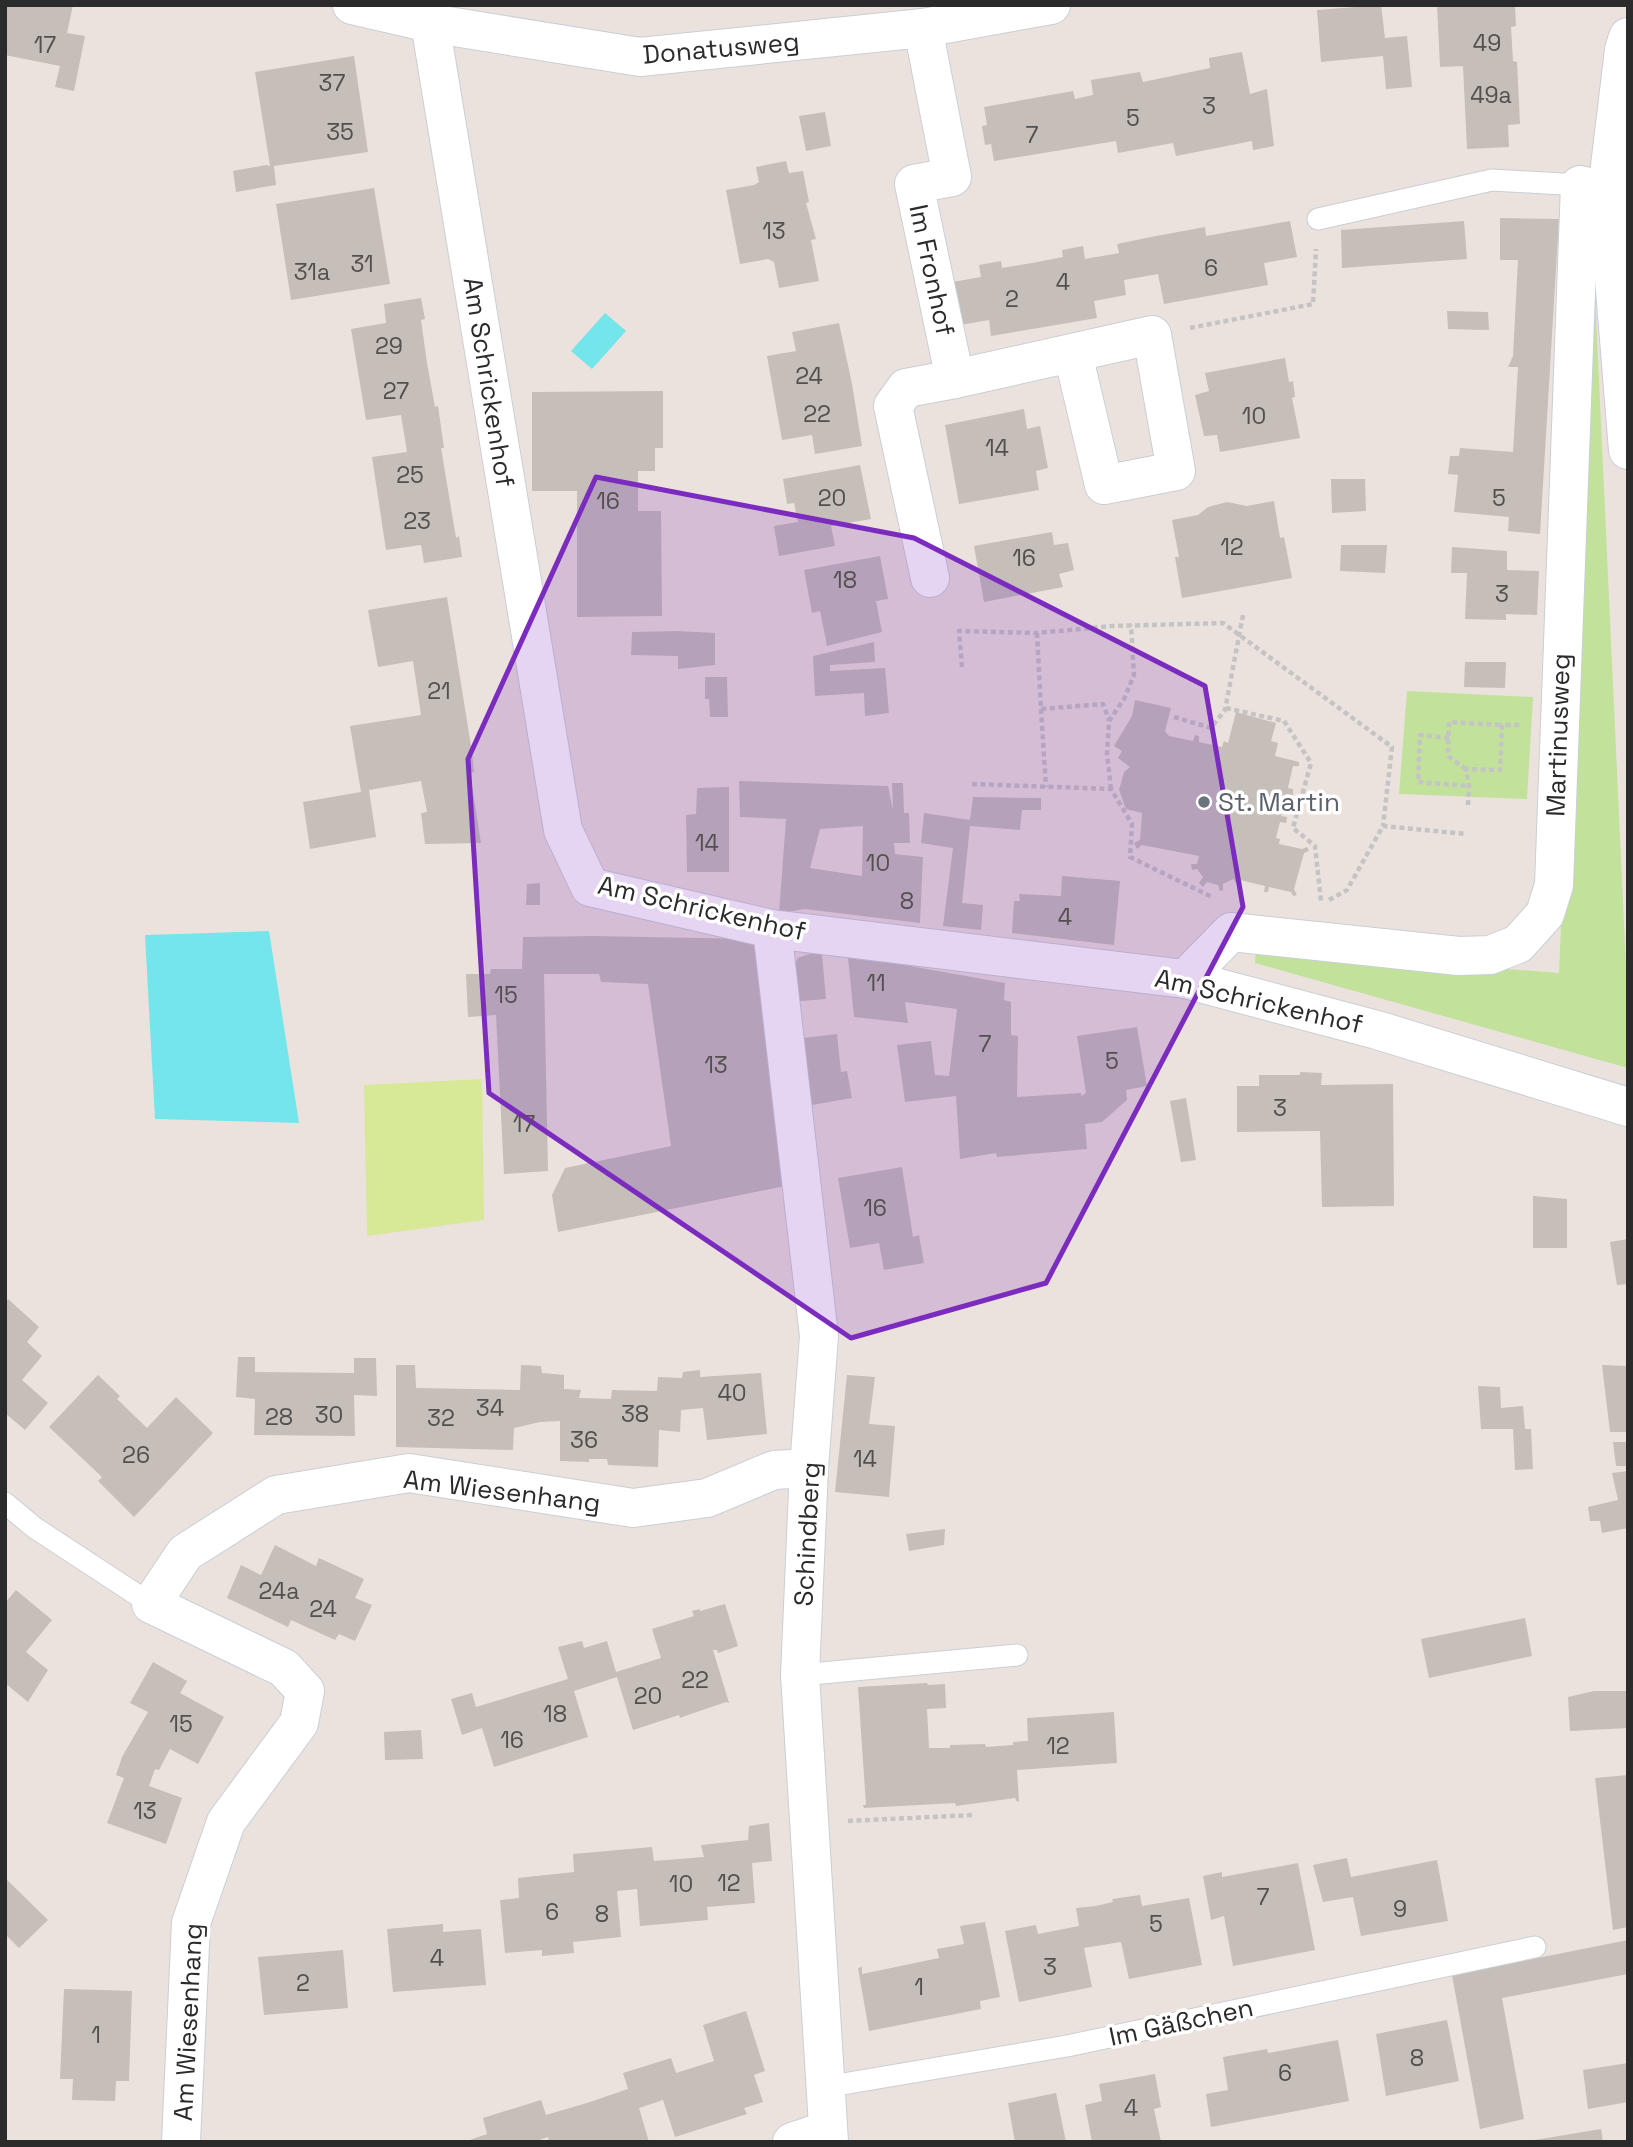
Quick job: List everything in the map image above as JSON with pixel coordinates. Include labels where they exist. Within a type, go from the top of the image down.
[{"type":"street","name":"Donatusweg","points":[[352,5],[430,23],[640,57],[923,28],[1051,5]]},
{"type":"street","name":"Am Schrickenhof","points":[[430,23],[563,830],[590,887],[772,929],[1185,979],[1377,1030],[1628,1107]]},
{"type":"street","name":"Im Fronhof","points":[[923,28],[953,177],[914,184],[955,379]]},
{"type":"street","points":[[1628,37],[1593,188],[1620,267],[1628,450]]},
{"type":"street","name":"Martinusweg","points":[[1185,979],[1231,932],[1458,956],[1490,955],[1518,944],[1545,914],[1554,885],[1593,188]]},
{"type":"street","points":[[930,578],[893,406],[906,388],[1152,335],[1176,471],[1104,485],[1073,354]]},
{"type":"street","name":"Schindberg","points":[[772,929],[819,1336],[809,1468],[800,1675],[828,2136]]},
{"type":"street","name":"Am Wiesenhang","points":[[181,2142],[191,1923],[226,1822],[299,1723],[305,1691],[284,1668],[151,1604],[185,1553],[276,1495],[409,1474],[633,1508],[707,1498],[774,1470],[809,1468]]},
{"type":"street","points":[[792,2142],[828,2136]]},
{"type":"lane","points":[[1318,219],[1492,180],[1593,188]]},
{"type":"lane","name":"Am Wiesenhang","points":[[5,1503],[35,1528],[151,1604]]},
{"type":"lane","points":[[800,1675],[1017,1654]]},
{"type":"lane","name":"Im Gäßchen","points":[[825,2087],[1067,2046],[1535,1947]]},
{"type":"path","points":[[1152,335],[1313,304],[1318,219]]},
{"type":"path","points":[[1174,717],[1211,728],[1226,708],[1243,615]]},
{"type":"path","points":[[962,667],[959,631],[1037,633],[1131,625],[1223,623],[1392,747],[1382,826],[1347,890],[1321,904],[1315,846],[1293,828],[1311,763],[1284,721],[1226,708]]},
{"type":"path","points":[[1109,721],[1124,699],[1134,675],[1131,625]]},
{"type":"path","points":[[1037,633],[1046,787]]},
{"type":"path","points":[[1041,709],[1103,704],[1109,721],[1107,754],[1111,789],[1132,824],[1130,857],[1212,897],[1224,900]]},
{"type":"path","points":[[1502,725],[1500,770],[1466,769],[1448,756],[1449,722],[1531,724]]},
{"type":"path","points":[[1449,738],[1420,735],[1418,782],[1469,786]]},
{"type":"path","points":[[1466,769],[1468,806]]},
{"type":"path","points":[[972,785],[1111,789]]},
{"type":"path","points":[[1382,826],[1466,834]]},
{"type":"path","points":[[809,1823],[972,1815]]},
{"type":"highlighted area","points":[[596,477],[914,538],[1205,686],[1243,907],[1046,1283],[851,1338],[489,1093],[468,759]]},
{"type":"green space","points":[[1594,272],[1628,1010],[1628,1068],[1255,963],[1256,950],[1559,973],[1574,626]]},
{"type":"green space","points":[[1407,691],[1533,697],[1527,799],[1399,794]]},
{"type":"green space","points":[[482,1079],[484,1220],[367,1236],[364,1085]]},
{"type":"water","points":[[605,313],[626,331],[592,369],[571,351]]},
{"type":"water","points":[[269,931],[299,1123],[155,1119],[145,935]]},
{"type":"building","points":[[5,5],[73,5],[67,33],[85,36],[74,91],[55,87],[60,66],[5,55]]},
{"type":"building","points":[[1381,5],[1385,38],[1407,36],[1412,87],[1386,89],[1383,56],[1321,62],[1317,10]]},
{"type":"building","points":[[1437,5],[1515,5],[1516,26],[1511,27],[1513,61],[1517,62],[1520,124],[1508,125],[1509,147],[1467,149],[1463,66],[1440,67]]},
{"type":"building","points":[[1242,52],[1250,94],[1267,89],[1274,146],[1253,150],[1252,141],[1176,156],[1173,143],[1118,153],[1116,141],[994,161],[991,144],[985,145],[982,126],[987,125],[984,107],[1073,91],[1075,99],[1093,95],[1091,80],[1140,72],[1143,82],[1210,68],[1209,58]]},
{"type":"building","points":[[354,56],[368,152],[274,166],[276,185],[236,192],[233,171],[270,166],[255,72]]},
{"type":"building","points":[[825,112],[831,146],[806,151],[799,116]]},
{"type":"building","points":[[786,161],[789,173],[803,171],[809,202],[806,203],[816,239],[811,240],[819,281],[779,288],[774,262],[768,259],[740,264],[726,190],[754,185],[759,182],[756,167]]},
{"type":"building","points":[[374,188],[390,284],[291,300],[276,204]]},
{"type":"building","points":[[1500,218],[1559,219],[1540,534],[1508,531],[1509,517],[1454,512],[1458,475],[1448,474],[1450,456],[1459,456],[1460,448],[1513,452],[1518,367],[1508,367],[1513,356],[1518,260],[1500,260]]},
{"type":"building","points":[[1290,221],[1297,257],[1264,263],[1268,285],[1164,304],[1158,274],[1124,280],[1126,295],[1094,301],[1097,318],[991,336],[989,320],[954,326],[947,283],[981,277],[979,265],[1001,261],[1002,268],[1032,263],[1063,257],[1062,250],[1083,246],[1085,259],[1119,253],[1117,244],[1151,237],[1205,227],[1206,236]]},
{"type":"building","points":[[1464,221],[1467,259],[1342,268],[1341,230]]},
{"type":"building","points":[[421,298],[427,363],[435,407],[438,406],[444,448],[441,448],[456,538],[459,536],[462,557],[424,563],[421,545],[386,550],[372,457],[407,452],[401,415],[366,420],[351,329],[386,323],[384,304]]},
{"type":"building","points":[[1447,311],[1488,312],[1489,330],[1448,329]]},
{"type":"building","points":[[839,323],[862,446],[815,454],[812,435],[782,440],[767,356],[796,351],[792,332]]},
{"type":"building","points":[[1285,358],[1289,382],[1293,381],[1295,397],[1292,398],[1300,438],[1220,452],[1217,435],[1204,436],[1195,395],[1209,391],[1205,373]]},
{"type":"building","points":[[663,391],[663,448],[655,448],[655,471],[638,471],[638,511],[661,511],[662,616],[577,617],[577,491],[532,491],[532,392]]},
{"type":"building","points":[[1024,409],[1027,429],[1040,426],[1048,468],[1036,471],[1039,490],[959,504],[945,425]]},
{"type":"building","points":[[860,465],[871,519],[831,526],[835,546],[779,556],[774,526],[798,522],[794,503],[787,504],[783,479]]},
{"type":"building","points":[[1331,479],[1365,479],[1366,511],[1332,513]]},
{"type":"building","points":[[1274,501],[1280,538],[1284,537],[1292,578],[1182,598],[1175,557],[1179,557],[1172,520],[1198,515],[1208,507],[1227,502],[1247,506]]},
{"type":"building","points":[[1052,532],[1054,545],[1068,543],[1074,570],[1059,574],[1063,587],[984,602],[974,546]]},
{"type":"building","points":[[1341,545],[1387,545],[1385,573],[1340,571]]},
{"type":"building","points":[[1452,547],[1507,551],[1507,570],[1539,571],[1537,615],[1506,614],[1506,620],[1465,619],[1467,573],[1451,573]]},
{"type":"building","points":[[880,556],[888,599],[876,601],[882,632],[827,646],[820,611],[812,613],[804,570]]},
{"type":"building","points":[[447,597],[472,752],[474,772],[470,773],[481,843],[425,844],[421,813],[427,812],[421,781],[369,790],[376,837],[310,849],[303,802],[361,792],[350,726],[421,715],[413,661],[378,667],[368,610]]},
{"type":"building","points":[[632,632],[715,633],[715,665],[678,669],[678,656],[631,655]]},
{"type":"building","points":[[874,642],[875,662],[830,665],[830,671],[885,668],[889,713],[865,716],[864,693],[815,696],[813,656]]},
{"type":"building","points":[[1465,662],[1506,662],[1505,688],[1464,687]]},
{"type":"building","points":[[705,677],[727,677],[728,717],[710,717],[709,699],[705,699]]},
{"type":"building","name":"St. Martin","points":[[1135,700],[1171,708],[1165,731],[1169,736],[1193,741],[1195,735],[1199,736],[1199,742],[1222,747],[1224,741],[1228,743],[1236,712],[1276,723],[1271,741],[1278,743],[1275,756],[1299,762],[1299,766],[1293,766],[1288,788],[1293,789],[1293,795],[1286,794],[1281,816],[1287,817],[1286,823],[1280,822],[1276,838],[1280,839],[1279,844],[1302,849],[1307,847],[1309,851],[1304,853],[1294,889],[1297,895],[1269,887],[1268,892],[1264,892],[1265,886],[1240,880],[1236,883],[1233,879],[1223,884],[1223,890],[1220,891],[1218,885],[1207,882],[1203,887],[1199,883],[1203,877],[1197,869],[1192,870],[1191,864],[1197,864],[1199,856],[1142,845],[1137,849],[1134,843],[1140,840],[1142,813],[1126,809],[1119,790],[1124,772],[1130,767],[1118,758],[1122,751],[1114,746],[1132,716]]},
{"type":"building","points":[[739,781],[888,786],[893,810],[892,783],[903,783],[904,813],[909,813],[910,843],[894,843],[895,854],[923,857],[920,923],[805,909],[779,913],[786,819],[740,817]],"holes":[[[863,826],[862,876],[810,868],[820,829]]]},
{"type":"building","points":[[729,787],[729,872],[687,872],[686,815],[696,814],[697,788]]},
{"type":"building","points":[[973,797],[1041,798],[1041,810],[1022,810],[1020,830],[970,826],[962,903],[983,905],[981,930],[943,926],[953,848],[921,843],[924,813],[970,820]]},
{"type":"building","points":[[1062,876],[1120,881],[1114,945],[1012,933],[1014,901],[1020,901],[1019,894],[1061,896]]},
{"type":"building","points":[[540,883],[540,905],[526,905],[527,884]]},
{"type":"building","points":[[523,937],[754,939],[790,1185],[558,1232],[552,1195],[565,1168],[671,1146],[648,984],[601,982],[599,974],[544,974],[548,1171],[504,1174],[496,1015],[468,1017],[466,974],[490,974],[491,969],[522,969]]},
{"type":"building","points":[[809,954],[822,954],[826,999],[790,1002],[787,980],[798,958]]},
{"type":"building","points":[[848,958],[1005,983],[1004,1000],[1011,1002],[1011,1035],[1018,1036],[1017,1097],[1081,1093],[1081,1096],[1086,1093],[1077,1036],[1137,1027],[1147,1086],[1126,1090],[1127,1100],[1102,1122],[1085,1124],[1087,1149],[997,1157],[996,1153],[960,1159],[956,1096],[905,1102],[897,1045],[931,1041],[935,1075],[949,1076],[957,1009],[905,1002],[908,1023],[854,1017]]},
{"type":"building","points":[[837,1034],[841,1072],[847,1071],[852,1098],[806,1106],[795,1039]]},
{"type":"building","points":[[1300,1072],[1322,1073],[1321,1085],[1393,1084],[1394,1206],[1322,1207],[1320,1131],[1237,1132],[1237,1086],[1259,1086],[1259,1075],[1300,1075]]},
{"type":"building","points":[[1186,1098],[1196,1160],[1181,1162],[1170,1101]]},
{"type":"building","points":[[902,1167],[913,1237],[919,1235],[924,1263],[884,1270],[879,1243],[850,1248],[838,1178]]},
{"type":"building","points":[[1533,1196],[1567,1199],[1567,1248],[1533,1248]]},
{"type":"building","points":[[1628,1239],[1628,1284],[1617,1285],[1610,1242]]},
{"type":"building","points":[[8,1299],[39,1327],[27,1342],[42,1356],[22,1380],[48,1403],[25,1430],[5,1413],[5,1303]]},
{"type":"building","points":[[238,1357],[255,1357],[255,1372],[354,1373],[354,1358],[376,1358],[377,1396],[354,1395],[355,1436],[254,1435],[255,1399],[236,1397]]},
{"type":"building","points":[[396,1365],[415,1365],[416,1388],[520,1390],[521,1365],[541,1366],[542,1373],[564,1375],[564,1389],[581,1390],[579,1398],[611,1399],[612,1390],[657,1391],[658,1377],[682,1378],[683,1372],[700,1370],[700,1377],[761,1373],[767,1434],[707,1440],[703,1408],[681,1410],[680,1432],[659,1430],[658,1467],[608,1465],[607,1459],[589,1459],[589,1462],[560,1461],[560,1421],[514,1428],[513,1450],[396,1447]]},
{"type":"building","points":[[1602,1365],[1628,1366],[1628,1432],[1610,1432]]},
{"type":"building","points":[[98,1375],[120,1396],[117,1399],[147,1428],[176,1397],[213,1433],[134,1517],[98,1481],[102,1477],[49,1427]]},
{"type":"building","points":[[847,1375],[875,1377],[869,1424],[895,1426],[889,1497],[835,1492]]},
{"type":"building","points":[[1478,1386],[1500,1387],[1501,1408],[1523,1406],[1525,1429],[1531,1429],[1533,1469],[1515,1470],[1513,1429],[1481,1429]]},
{"type":"building","points":[[1613,1442],[1628,1442],[1628,1466],[1616,1466]]},
{"type":"building","points":[[1628,1471],[1628,1528],[1602,1533],[1600,1521],[1590,1521],[1588,1507],[1618,1500],[1612,1473]]},
{"type":"building","points":[[945,1529],[944,1545],[909,1551],[906,1534]]},
{"type":"building","points":[[275,1545],[316,1566],[319,1558],[364,1579],[355,1598],[372,1605],[355,1641],[339,1634],[335,1640],[291,1620],[288,1627],[227,1598],[241,1565],[261,1575]]},
{"type":"building","points":[[16,1590],[52,1620],[26,1652],[48,1670],[28,1702],[5,1683],[5,1603]]},
{"type":"building","points":[[725,1604],[738,1646],[718,1653],[713,1650],[729,1703],[633,1730],[617,1677],[574,1691],[588,1737],[494,1767],[482,1728],[462,1735],[451,1699],[472,1693],[476,1707],[568,1679],[558,1647],[582,1641],[584,1648],[607,1641],[616,1672],[661,1658],[652,1629],[694,1616],[692,1611]]},
{"type":"building","points":[[1525,1618],[1532,1656],[1429,1678],[1421,1639]]},
{"type":"building","points":[[153,1662],[187,1681],[180,1693],[224,1717],[198,1764],[170,1749],[159,1770],[155,1769],[149,1786],[182,1798],[166,1844],[107,1823],[124,1778],[116,1775],[122,1757],[148,1712],[130,1703]]},
{"type":"building","points":[[945,1684],[946,1708],[927,1709],[929,1748],[950,1748],[950,1745],[1013,1745],[1013,1742],[1028,1741],[1027,1718],[1114,1712],[1117,1763],[1017,1770],[1017,1802],[1015,1798],[956,1806],[955,1803],[864,1808],[863,1805],[866,1805],[858,1687]]},
{"type":"building","points":[[1594,1691],[1628,1691],[1628,1728],[1570,1731],[1568,1697]]},
{"type":"building","points":[[421,1730],[423,1759],[385,1760],[384,1732]]},
{"type":"building","points":[[1628,1775],[1628,1927],[1613,1930],[1595,1778]]},
{"type":"building","points":[[769,1823],[772,1861],[752,1863],[755,1903],[707,1907],[708,1920],[640,1926],[637,1889],[617,1891],[621,1937],[573,1942],[574,1953],[542,1956],[542,1950],[505,1953],[500,1900],[519,1898],[518,1878],[574,1872],[573,1854],[652,1847],[654,1861],[704,1857],[701,1845],[748,1840],[749,1826]]},
{"type":"building","points":[[1347,1858],[1351,1877],[1437,1860],[1448,1921],[1361,1936],[1353,1897],[1323,1902],[1313,1865]]},
{"type":"building","points":[[1298,1863],[1315,1950],[1233,1966],[1224,1916],[1211,1920],[1203,1876],[1222,1872],[1222,1877]]},
{"type":"building","points":[[5,1878],[48,1920],[19,1948],[5,1937]]},
{"type":"building","points":[[1140,1895],[1142,1906],[1189,1898],[1202,1965],[1129,1979],[1121,1942],[1084,1948],[1092,1987],[1019,2002],[1005,1931],[1036,1925],[1038,1934],[1079,1926],[1076,1908]]},
{"type":"building","points":[[985,1922],[1000,1997],[980,2001],[981,2009],[869,2031],[858,1968],[862,1967],[862,1974],[939,1958],[937,1949],[964,1944],[960,1926]]},
{"type":"building","points":[[443,1924],[443,1932],[481,1929],[486,1985],[393,1992],[387,1929]]},
{"type":"building","points":[[1628,1940],[1628,1974],[1502,1998],[1524,2119],[1480,2129],[1452,1975]]},
{"type":"building","points":[[343,1950],[348,2008],[264,2015],[258,1957]]},
{"type":"building","points":[[64,1989],[132,1991],[129,2081],[116,2081],[115,2101],[72,2100],[73,2079],[60,2079]]},
{"type":"building","points":[[746,2011],[765,2071],[754,2075],[763,2102],[744,2108],[747,2114],[675,2137],[663,2100],[639,2108],[649,2142],[549,2142],[548,2137],[534,2142],[464,2142],[487,2134],[483,2118],[541,2100],[546,2115],[587,2103],[628,2089],[623,2073],[671,2058],[676,2073],[714,2061],[703,2025]]},
{"type":"building","points":[[1447,2020],[1459,2081],[1386,2096],[1376,2034]]},
{"type":"building","points":[[1338,2040],[1349,2101],[1211,2127],[1206,2094],[1228,2090],[1223,2057],[1267,2049],[1268,2053]]},
{"type":"building","points":[[1628,2063],[1628,2102],[1588,2109],[1583,2070]]},
{"type":"building","points":[[1155,2074],[1161,2107],[1154,2109],[1161,2142],[1092,2142],[1085,2105],[1102,2101],[1099,2084]]},
{"type":"building","points":[[1056,2093],[1066,2142],[1015,2142],[1008,2103]]},
{"type":"building","points":[[1601,2129],[1603,2142],[1535,2140]]},
{"type":"place","name":"St. Martin","points":[[1204,802]]}]
